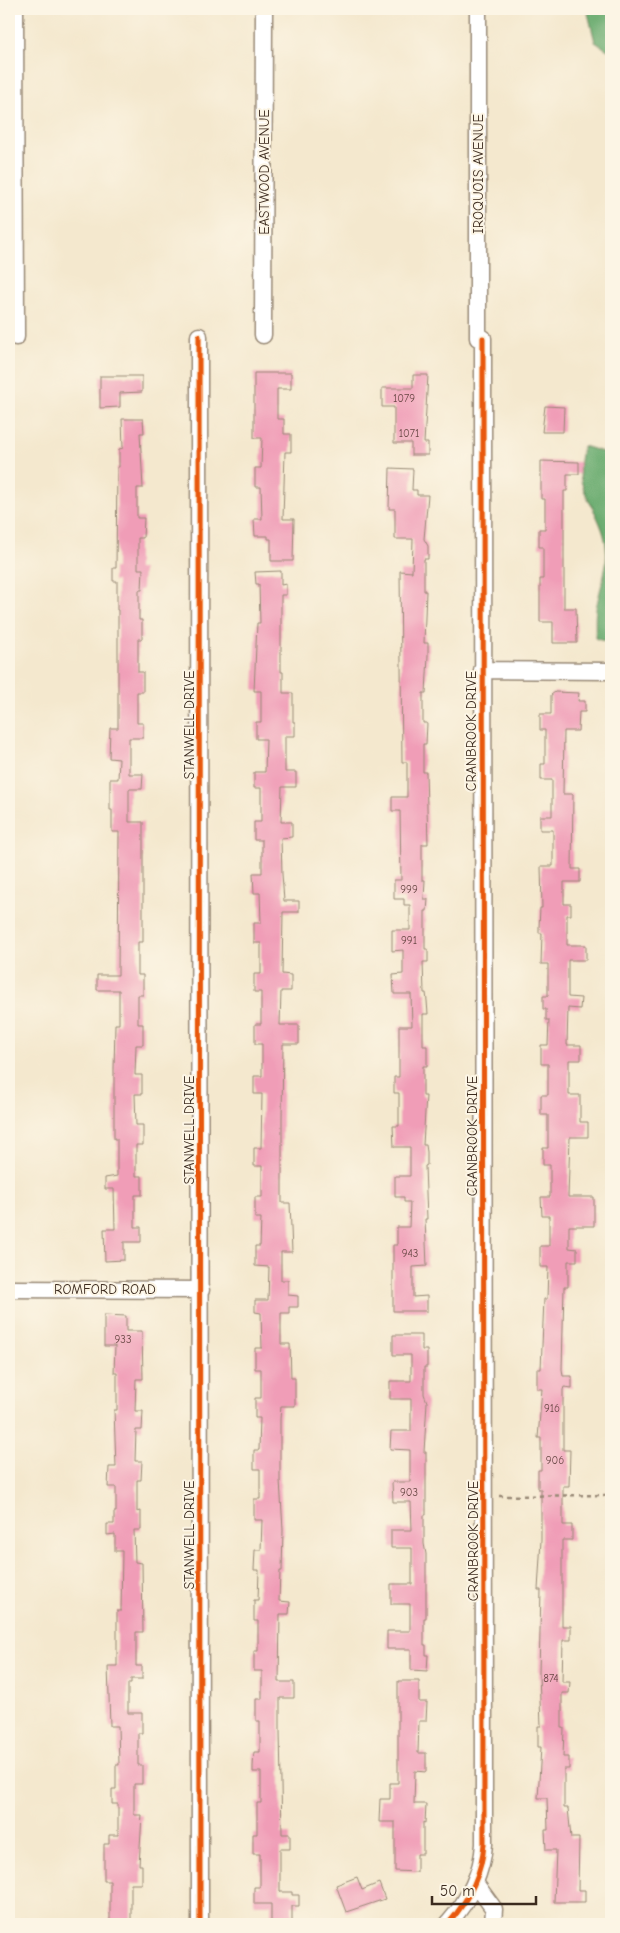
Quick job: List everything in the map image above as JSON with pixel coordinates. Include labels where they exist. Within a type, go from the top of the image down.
[{"type":"street","points":[[15,9],[16,337]]},
{"type":"street","name":"EASTWOOD AVENUE","points":[[264,9],[264,335]]},
{"type":"street","name":"IROQUOIS AVENUE","points":[[478,9],[480,338]]},
{"type":"street","name":"STANWELL DRIVE","points":[[200,336],[200,1924]]},
{"type":"street","name":"CRANBROOK DRIVE","points":[[448,1924],[462,1907],[475,1883],[483,1854],[480,338]]},
{"type":"street","points":[[482,670],[611,671]]},
{"type":"street","name":"ROMFORD ROAD","points":[[9,1290],[201,1290]]},
{"type":"street","points":[[475,1883],[494,1908],[493,1924]]},
{"type":"path","points":[[499,1496],[611,1495]]},
{"type":"green space","points":[[587,9],[611,9],[611,52],[595,42]]},
{"type":"green space","points":[[583,446],[606,453],[611,469],[611,644],[595,638],[596,608],[606,566],[606,549],[602,529],[581,480],[580,459]]},
{"type":"building","points":[[254,373],[291,373],[291,389],[277,389],[277,419],[284,419],[284,434],[291,434],[291,452],[285,452],[283,519],[294,519],[293,561],[271,561],[271,539],[268,539],[268,536],[255,536],[254,519],[262,519],[261,487],[255,487],[255,468],[261,468],[262,438],[254,438]]},
{"type":"building","points":[[413,375],[428,375],[424,443],[428,443],[428,455],[411,455],[411,443],[394,443],[394,407],[382,407],[382,388],[413,388]]},
{"type":"building","points":[[100,376],[142,376],[142,392],[120,393],[120,407],[100,408]]},
{"type":"building","points":[[545,406],[564,407],[563,432],[542,432]]},
{"type":"building","points":[[122,419],[143,419],[144,433],[140,433],[143,488],[137,488],[137,518],[144,518],[143,538],[138,538],[138,569],[143,569],[142,590],[139,590],[139,620],[142,620],[142,639],[138,639],[138,672],[143,672],[143,692],[137,692],[137,723],[143,723],[143,738],[129,738],[129,774],[143,774],[142,789],[129,789],[129,822],[143,822],[143,942],[138,942],[138,975],[143,975],[143,995],[138,995],[138,1024],[143,1024],[143,1045],[136,1045],[135,1075],[142,1075],[142,1094],[135,1094],[136,1125],[143,1125],[143,1145],[136,1145],[136,1176],[142,1176],[142,1195],[135,1195],[135,1227],[141,1227],[141,1242],[124,1242],[124,1260],[105,1261],[104,1229],[115,1229],[114,1189],[105,1189],[105,1178],[117,1176],[117,1139],[114,1139],[114,1070],[115,1024],[119,1024],[119,990],[97,990],[97,975],[118,975],[119,832],[112,832],[110,779],[118,779],[119,759],[109,758],[110,728],[118,728],[118,610],[117,581],[113,581],[113,568],[116,568],[117,467],[119,467],[119,449],[123,448]]},
{"type":"building","points":[[541,461],[579,462],[579,474],[567,474],[567,491],[564,491],[564,608],[576,608],[577,643],[553,643],[553,622],[540,622],[540,579],[543,579],[543,547],[539,547],[539,529],[545,529],[545,499],[541,499]]},
{"type":"building","points":[[390,468],[413,469],[412,490],[417,490],[417,495],[428,495],[424,539],[428,546],[428,559],[424,559],[424,591],[426,591],[424,643],[428,643],[428,655],[426,693],[423,693],[423,723],[427,723],[426,744],[423,744],[423,772],[426,772],[428,844],[422,844],[422,880],[425,880],[424,899],[428,899],[427,911],[425,911],[425,949],[428,949],[428,962],[423,962],[424,993],[426,993],[428,1014],[423,1014],[423,1046],[427,1046],[427,1066],[423,1066],[423,1096],[426,1096],[423,1145],[426,1145],[427,1152],[427,1165],[425,1166],[427,1219],[425,1219],[427,1266],[413,1267],[413,1297],[427,1296],[427,1311],[393,1311],[393,1245],[397,1245],[397,1227],[409,1227],[410,1202],[404,1202],[404,1197],[395,1197],[395,1176],[410,1176],[410,1147],[394,1147],[393,1126],[399,1126],[399,1093],[394,1093],[394,1077],[399,1077],[399,1026],[412,1026],[411,994],[394,994],[393,975],[403,974],[403,950],[392,951],[392,930],[410,930],[410,905],[404,905],[404,899],[394,899],[394,880],[401,880],[400,811],[392,811],[392,797],[407,797],[407,762],[402,762],[400,571],[412,572],[413,539],[395,539],[395,509],[389,509]]},
{"type":"building","points":[[281,571],[281,585],[286,584],[286,595],[281,595],[281,672],[283,672],[283,693],[293,693],[293,722],[295,722],[295,736],[285,736],[285,772],[296,772],[296,787],[282,787],[281,822],[292,822],[292,837],[281,838],[282,874],[284,901],[299,901],[299,912],[283,912],[282,974],[291,975],[291,991],[281,991],[280,1025],[299,1025],[299,1044],[283,1044],[282,1117],[282,1203],[290,1203],[292,1252],[281,1252],[281,1280],[288,1280],[288,1295],[298,1296],[298,1307],[289,1307],[289,1313],[281,1313],[281,1344],[290,1344],[291,1378],[295,1378],[295,1406],[281,1406],[280,1419],[280,1480],[283,1530],[279,1601],[290,1602],[289,1614],[280,1614],[279,1682],[294,1682],[294,1698],[280,1698],[282,1834],[290,1834],[290,1849],[280,1849],[280,1892],[292,1892],[292,1895],[299,1895],[299,1906],[292,1906],[292,1923],[271,1923],[271,1904],[254,1904],[254,1887],[260,1887],[260,1854],[253,1854],[253,1834],[257,1834],[257,1803],[261,1803],[261,1772],[253,1772],[254,1752],[260,1752],[260,1721],[256,1721],[256,1699],[262,1699],[262,1671],[254,1671],[254,1651],[258,1651],[258,1621],[254,1621],[254,1600],[258,1600],[259,1570],[254,1570],[255,1550],[261,1550],[262,1520],[254,1520],[254,1499],[260,1499],[260,1469],[254,1469],[254,1450],[259,1450],[260,1418],[255,1418],[255,1398],[261,1398],[261,1369],[255,1369],[255,1348],[262,1348],[261,1313],[255,1312],[255,1300],[268,1300],[269,1267],[255,1266],[255,1246],[260,1246],[261,1218],[255,1218],[255,1197],[262,1197],[262,1166],[254,1166],[254,1148],[261,1148],[262,1094],[254,1094],[254,1076],[262,1076],[262,1044],[255,1044],[255,1024],[261,1024],[261,992],[254,992],[254,974],[261,974],[261,943],[254,943],[254,923],[261,923],[260,893],[254,893],[253,873],[262,873],[262,840],[254,840],[254,822],[261,822],[261,788],[254,788],[254,772],[265,772],[266,739],[256,739],[256,722],[261,722],[261,691],[254,691],[257,623],[260,623],[259,584],[256,584],[255,572]]},
{"type":"building","points":[[555,692],[579,693],[578,701],[585,701],[585,712],[579,712],[578,731],[564,731],[563,794],[573,794],[572,869],[580,869],[580,882],[564,882],[564,904],[571,904],[571,915],[567,915],[567,945],[586,945],[586,960],[568,960],[568,997],[581,998],[580,1009],[568,1008],[567,1045],[581,1045],[581,1060],[569,1060],[569,1095],[580,1095],[580,1122],[588,1122],[588,1137],[570,1137],[568,1197],[594,1197],[594,1226],[569,1226],[569,1248],[577,1249],[577,1261],[568,1261],[568,1287],[564,1287],[562,1369],[563,1376],[572,1376],[572,1388],[564,1387],[563,1390],[563,1450],[570,1450],[569,1486],[563,1486],[563,1525],[572,1525],[572,1540],[562,1540],[562,1626],[571,1626],[571,1640],[563,1640],[562,1682],[570,1682],[569,1693],[562,1693],[562,1728],[564,1728],[563,1757],[569,1757],[569,1769],[564,1769],[564,1808],[568,1808],[571,1838],[579,1838],[578,1890],[585,1890],[585,1902],[554,1902],[556,1850],[546,1850],[545,1830],[548,1830],[547,1798],[538,1798],[541,1747],[538,1747],[538,1726],[541,1726],[539,1674],[541,1590],[538,1590],[541,1540],[541,1489],[538,1489],[538,1470],[541,1470],[541,1438],[538,1438],[542,1389],[537,1389],[537,1369],[541,1369],[544,1299],[547,1299],[548,1267],[540,1267],[540,1246],[549,1246],[549,1216],[542,1216],[541,1197],[550,1197],[550,1165],[543,1165],[543,1148],[548,1148],[548,1115],[541,1115],[541,1095],[548,1095],[548,1064],[541,1064],[541,1045],[548,1045],[549,1020],[546,1020],[546,1009],[543,1009],[543,996],[548,996],[548,964],[541,964],[542,933],[539,933],[539,927],[540,908],[542,908],[541,866],[553,866],[553,830],[540,830],[540,816],[552,816],[552,780],[541,780],[541,764],[545,764],[545,730],[540,730],[540,714],[551,714],[551,695]]},
{"type":"building","points":[[104,1315],[126,1316],[126,1331],[142,1331],[143,1379],[136,1379],[135,1411],[143,1411],[142,1430],[136,1430],[135,1461],[142,1461],[141,1480],[137,1480],[137,1512],[141,1511],[141,1530],[134,1530],[135,1562],[142,1563],[143,1632],[136,1632],[136,1666],[142,1666],[142,1679],[131,1679],[131,1683],[128,1683],[128,1713],[142,1713],[142,1733],[138,1733],[138,1765],[142,1765],[142,1784],[134,1784],[134,1815],[142,1815],[139,1865],[142,1865],[142,1884],[131,1884],[131,1924],[110,1924],[110,1881],[104,1881],[104,1844],[109,1844],[109,1835],[118,1835],[118,1804],[112,1804],[112,1789],[116,1789],[116,1765],[119,1765],[118,1726],[110,1726],[108,1666],[117,1666],[117,1611],[121,1611],[122,1551],[115,1551],[115,1534],[107,1535],[107,1524],[114,1524],[114,1512],[116,1512],[116,1487],[108,1487],[109,1467],[116,1467],[114,1410],[117,1410],[117,1373],[114,1373],[115,1346],[104,1346]]},
{"type":"building","points":[[393,1335],[422,1335],[422,1350],[427,1350],[427,1367],[424,1367],[424,1394],[427,1402],[424,1452],[426,1452],[424,1544],[426,1554],[426,1618],[424,1618],[424,1645],[426,1645],[426,1655],[428,1655],[427,1671],[411,1670],[411,1649],[387,1649],[387,1631],[410,1631],[410,1604],[391,1604],[391,1584],[412,1584],[412,1548],[391,1548],[391,1530],[412,1530],[411,1502],[393,1502],[392,1482],[410,1482],[410,1450],[390,1449],[391,1431],[411,1431],[411,1399],[390,1399],[390,1381],[411,1381],[411,1355],[393,1355]]},
{"type":"building","points":[[398,1681],[419,1681],[419,1702],[427,1702],[426,1721],[419,1721],[418,1753],[426,1753],[426,1772],[415,1771],[414,1804],[426,1804],[425,1823],[423,1822],[423,1854],[417,1854],[417,1872],[395,1871],[395,1822],[379,1822],[380,1799],[390,1799],[390,1783],[398,1783]]},
{"type":"building","points":[[357,1877],[362,1890],[379,1883],[385,1899],[346,1912],[336,1885]]},
{"type":"cycle path","points":[[199,336],[200,1924]]},
{"type":"cycle path","points":[[448,1924],[462,1906],[473,1887],[483,1856],[484,1844],[483,338]]}]
